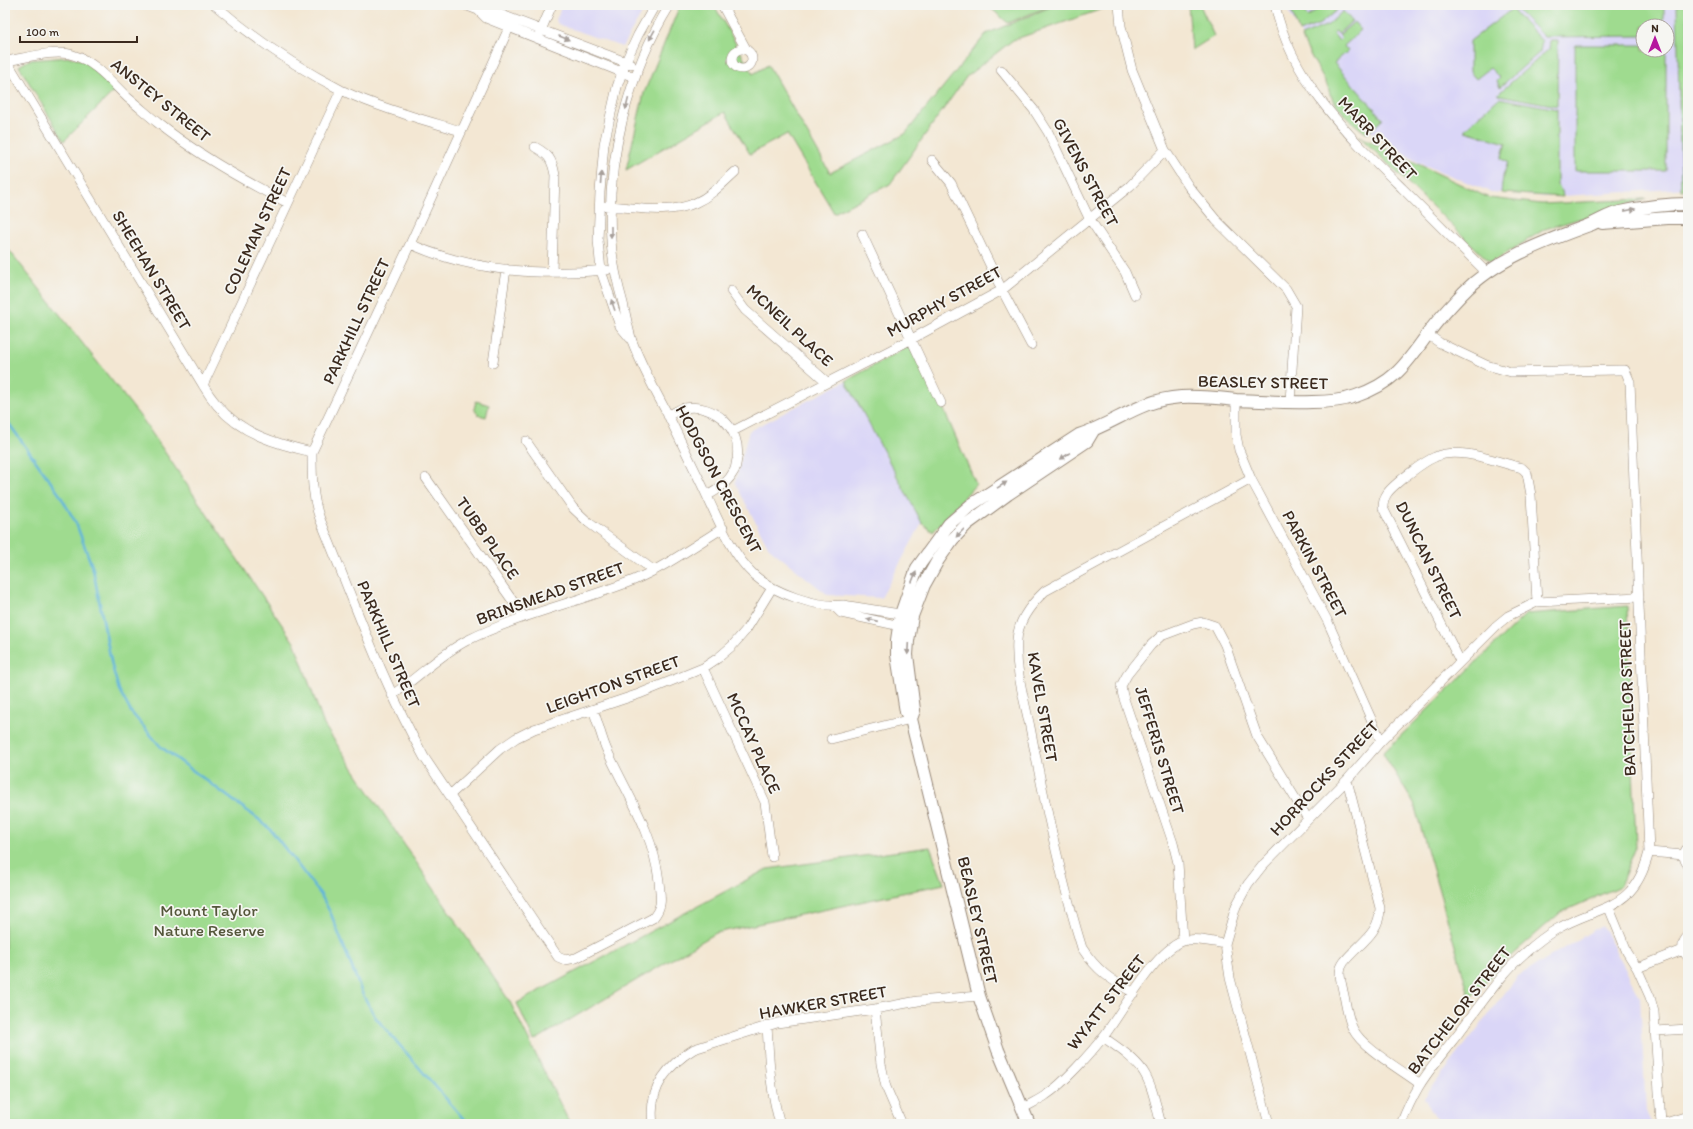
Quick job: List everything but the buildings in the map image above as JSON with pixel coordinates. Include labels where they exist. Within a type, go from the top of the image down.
[{"type":"main road","name":"BEASLEY STREET","points":[[1029,1124],[998,1050],[979,996],[911,719],[914,710],[907,655],[906,621],[930,572],[952,540],[968,524],[1008,494],[1087,441],[1093,431],[1134,409],[1154,401],[1181,397],[1290,402],[1330,402],[1354,397],[1376,388],[1396,374],[1412,357],[1427,334],[1464,292],[1487,273],[1527,250],[1558,236],[1618,213],[1656,205],[1688,204]]},
{"type":"main road","name":"BEASLEY STREET","points":[[1593,223],[1688,218]]},
{"type":"street","points":[[215,5],[240,26],[282,55],[341,90],[378,105],[461,131]]},
{"type":"street","points":[[465,5],[478,10],[489,10],[538,39],[634,77]]},
{"type":"street","points":[[538,39],[552,5]]},
{"type":"street","name":"HODGSON CRESCENT","points":[[631,339],[620,326],[601,271],[598,240],[599,205],[604,144],[611,108],[626,61],[654,5]]},
{"type":"street","name":"HODGSON CRESCENT","points":[[670,5],[649,41],[638,66],[616,146],[610,240],[614,270],[631,339],[645,373],[738,557],[754,575],[772,588],[797,598],[834,606],[841,613],[906,621]]},
{"type":"street","points":[[722,5],[746,49]]},
{"type":"street","points":[[1119,5],[1121,26],[1132,70],[1165,150],[1189,187],[1216,220],[1286,289],[1296,306],[1290,402]]},
{"type":"street","name":"MARR STREET","points":[[1275,5],[1286,39],[1299,67],[1320,100],[1355,141],[1487,273]]},
{"type":"street","points":[[511,23],[542,30],[638,66]]},
{"type":"street","name":"PARKHILL STREET","points":[[511,23],[410,244],[312,452],[312,485],[315,503],[392,695],[424,757],[558,957],[565,960],[576,958],[653,918],[660,909],[661,899],[653,846],[637,808],[606,747],[593,710]]},
{"type":"street","name":"ANSTEY STREET","points":[[6,59],[57,53],[72,54],[85,60],[100,70],[144,111],[188,145],[254,187],[288,203]]},
{"type":"street","name":"SHEEHAN STREET","points":[[6,59],[217,406],[234,422],[257,436],[280,445],[312,452]]},
{"type":"street","name":"GIVENS STREET","points":[[1001,70],[1030,105],[1048,132],[1089,218],[1125,272],[1134,295]]},
{"type":"street","name":"COLEMAN STREET","points":[[203,385],[341,90]]},
{"type":"street","points":[[535,147],[546,153],[552,161],[555,175],[552,272]]},
{"type":"street","name":"MURPHY STREET","points":[[733,430],[910,340],[1002,290],[1130,186],[1165,150]]},
{"type":"street","points":[[932,160],[951,183],[1002,290],[1031,345]]},
{"type":"street","points":[[599,205],[658,209],[681,207],[704,198],[716,190],[734,172]]},
{"type":"street","points":[[862,234],[910,340],[941,403]]},
{"type":"street","points":[[410,244],[444,257],[506,269],[552,272],[614,270]]},
{"type":"street","points":[[493,363],[506,269]]},
{"type":"street","name":"MCNEIL PLACE","points":[[731,291],[745,310],[828,382]]},
{"type":"street","name":"BATCHELOR STREET","points":[[1401,1124],[1420,1084],[1512,966],[1524,954],[1557,929],[1590,914],[1609,908],[1624,898],[1637,883],[1645,867],[1649,852],[1630,382],[1625,370],[1511,372],[1486,365],[1440,343],[1427,334]]},
{"type":"street","name":"PARKIN STREET","points":[[1236,400],[1235,419],[1237,442],[1251,479],[1327,620],[1381,741]]},
{"type":"street","points":[[668,416],[684,408],[700,408],[718,414],[733,430],[737,443],[737,455],[734,470],[724,485],[707,496]]},
{"type":"street","points":[[526,441],[573,508],[589,523],[653,570]]},
{"type":"street","name":"DUNCAN STREET","points":[[1460,661],[1383,508],[1383,500],[1387,491],[1420,466],[1447,453],[1463,453],[1522,468],[1528,473],[1531,495],[1538,602]]},
{"type":"street","name":"TUBB PLACE","points":[[426,478],[524,617]]},
{"type":"street","name":"KAVEL STREET","points":[[1134,993],[1100,972],[1090,961],[1082,948],[1040,782],[1016,659],[1016,638],[1022,620],[1032,604],[1045,591],[1251,479]]},
{"type":"street","name":"BRINSMEAD STREET","points":[[392,695],[411,683],[448,652],[491,629],[634,579],[684,553],[723,528]]},
{"type":"street","name":"LEIGHTON STREET","points":[[450,795],[500,749],[516,738],[534,729],[593,710],[703,668],[732,646],[746,630],[772,588]]},
{"type":"street","name":"HORROCKS STREET","points":[[1269,1124],[1230,978],[1225,944],[1236,906],[1248,884],[1263,865],[1347,780],[1381,741],[1496,625],[1508,616],[1538,602],[1639,596]]},
{"type":"street","name":"JEFFERIS STREET","points":[[1183,941],[1178,863],[1173,843],[1123,696],[1121,686],[1127,674],[1151,645],[1161,636],[1193,624],[1203,622],[1215,626],[1224,645],[1257,736],[1308,819]]},
{"type":"street","name":"MCCAY PLACE","points":[[703,668],[765,802],[772,857]]},
{"type":"street","points":[[831,739],[911,719]]},
{"type":"street","points":[[1347,780],[1380,908],[1380,918],[1377,926],[1344,962],[1339,972],[1348,1015],[1353,1029],[1362,1043],[1420,1084]]},
{"type":"street","points":[[1649,852],[1686,851],[1684,859],[1688,865]]},
{"type":"street","points":[[1609,908],[1627,952],[1637,968],[1654,1012],[1662,1124],[1688,1116]]},
{"type":"street","points":[[1637,968],[1685,953],[1683,942],[1688,936]]},
{"type":"street","points":[[1183,941],[1195,940],[1225,944]]},
{"type":"street","name":"WYATT STREET","points":[[1022,1109],[1048,1094],[1067,1076],[1103,1037],[1161,957],[1171,948],[1183,941]]},
{"type":"street","name":"HAWKER STREET","points":[[653,1124],[652,1115],[655,1092],[662,1078],[685,1054],[694,1049],[767,1026],[799,1019],[875,1009],[918,1001],[979,996]]},
{"type":"street","points":[[875,1009],[881,1064],[886,1087],[902,1124]]},
{"type":"street","points":[[767,1026],[773,1100],[780,1124]]},
{"type":"street","points":[[1656,1031],[1688,1029]]},
{"type":"street","points":[[1103,1037],[1132,1059],[1143,1072],[1150,1087],[1161,1124]]},
{"type":"shaded area","points":[[562,5],[647,5],[622,47],[558,24],[556,20]]},
{"type":"shaded area","points":[[1287,5],[1688,5],[1688,188],[1548,197],[1491,192],[1417,162],[1345,114],[1288,11]]},
{"type":"shaded area","points":[[846,381],[922,523],[881,598],[828,595],[769,548],[735,483],[749,431]]},
{"type":"shaded area","points":[[1602,925],[1640,997],[1646,1112],[1652,1124],[1439,1124],[1424,1098],[1518,976]]},
{"type":"green space","points":[[680,5],[714,5],[753,74],[768,65],[830,173],[905,134],[986,34],[1055,5],[1108,5],[1108,7],[1013,40],[967,76],[890,184],[834,213],[787,134],[750,154],[725,112],[626,170],[644,93]]},
{"type":"green space","points":[[987,5],[1052,5],[1008,23]]},
{"type":"green space","points":[[1188,5],[1200,5],[1214,36],[1192,50]]},
{"type":"green space","points":[[1289,5],[1295,5],[1296,10],[1302,9],[1308,17],[1322,5],[1335,5],[1338,9],[1320,24],[1299,32]]},
{"type":"green space","points":[[1512,5],[1664,5],[1664,18],[1635,18],[1635,36],[1544,37]]},
{"type":"green space","points":[[1677,5],[1688,5],[1688,190],[1681,190]]},
{"type":"green space","points":[[1512,9],[1542,41],[1540,52],[1500,87],[1497,81],[1500,78],[1490,68],[1476,79],[1470,72],[1470,41]]},
{"type":"green space","points":[[1343,11],[1352,21],[1338,34],[1336,31],[1333,33],[1339,41],[1342,38],[1339,35],[1354,22],[1361,30],[1344,46],[1348,51],[1334,63],[1383,119],[1368,133],[1366,133],[1341,111],[1330,94],[1327,84],[1301,36],[1328,25]]},
{"type":"green space","points":[[1550,41],[1558,41],[1557,106],[1499,95],[1499,93],[1549,49]]},
{"type":"green space","points":[[1575,45],[1635,45],[1635,58],[1666,58],[1666,171],[1575,171]]},
{"type":"green space","points":[[70,57],[85,61],[116,89],[64,141],[19,66],[29,60]]},
{"type":"green space","points":[[1499,98],[1557,109],[1557,185],[1562,191],[1563,197],[1501,193],[1503,176],[1508,162],[1501,159],[1506,143],[1465,131],[1465,129]]},
{"type":"green space","points":[[1359,136],[1489,198],[1542,204],[1646,199],[1545,229],[1491,263]]},
{"type":"green space","name":"Mount Taylor Nature Reserve","points":[[5,245],[143,420],[295,644],[324,725],[510,1002],[570,1124],[5,1124]]},
{"type":"green space","points":[[909,346],[941,403],[976,484],[933,532],[922,523],[846,381]]},
{"type":"green space","points":[[476,401],[489,405],[486,417],[479,415],[474,409]]},
{"type":"green space","points":[[1627,606],[1636,847],[1620,886],[1560,913],[1513,954],[1470,998],[1414,804],[1383,753],[1526,614]]},
{"type":"green space","points":[[930,847],[944,884],[716,933],[534,1041],[517,1003],[767,869]]},
{"type":"waterway","points":[[5,418],[60,495],[76,523],[93,569],[112,666],[119,690],[131,712],[161,747],[270,829],[321,895],[331,914],[362,993],[376,1018],[468,1124]]}]
